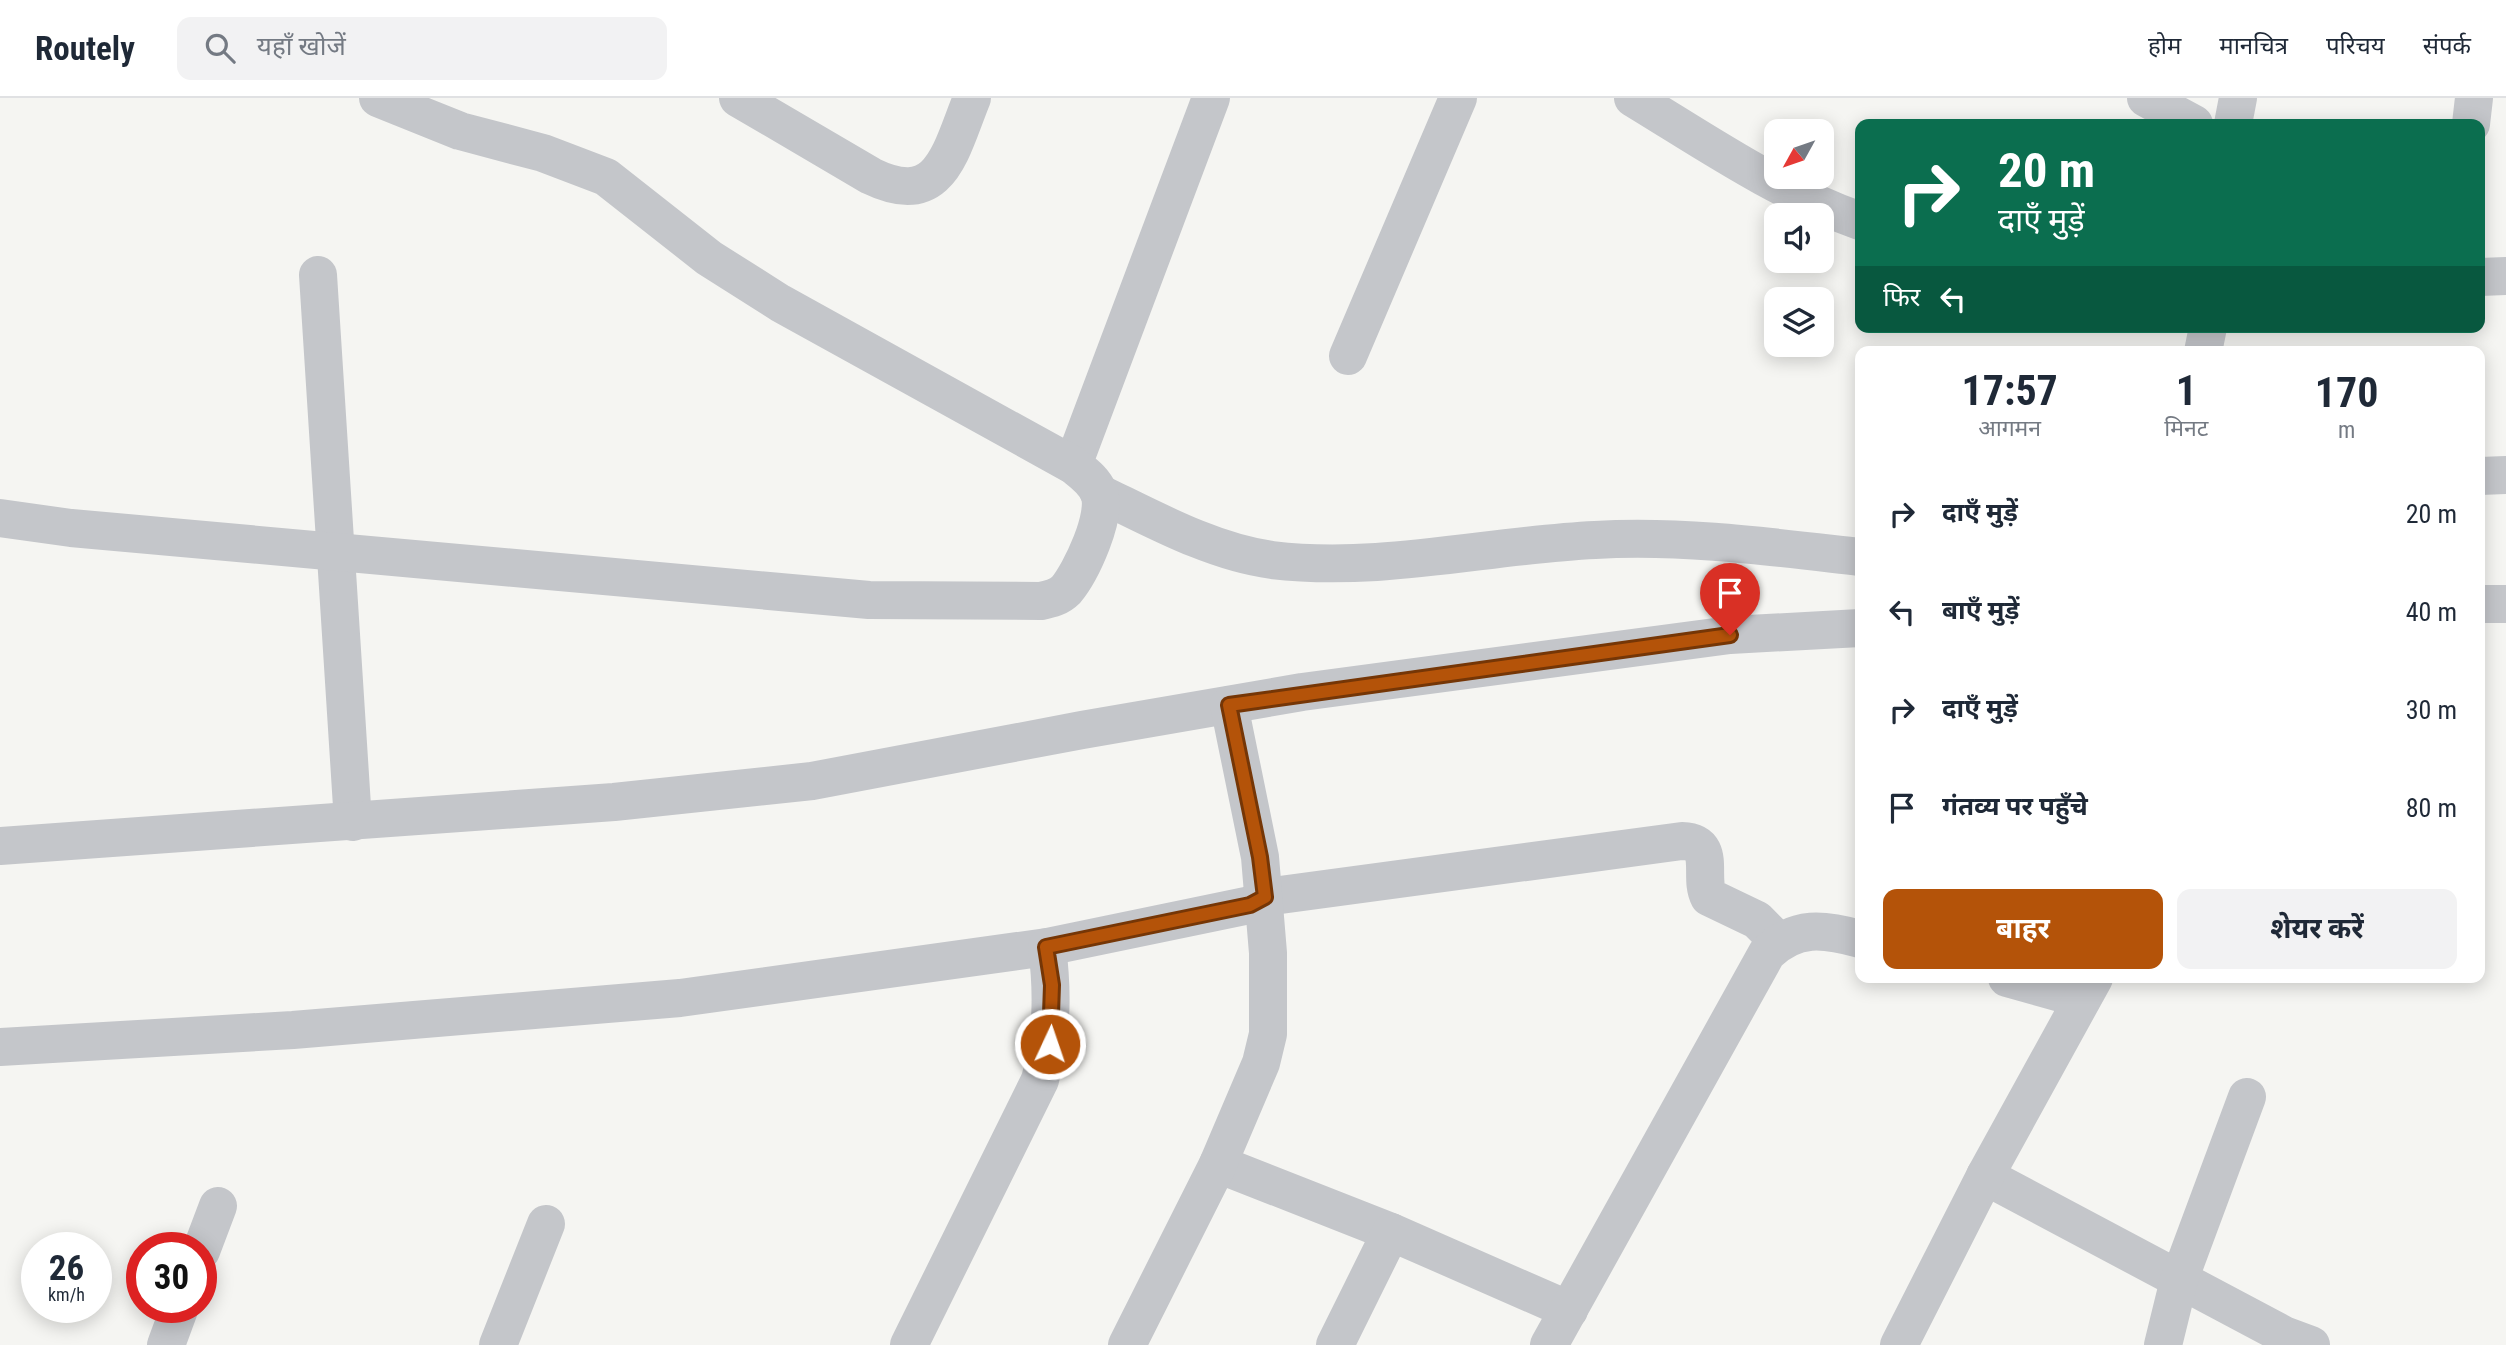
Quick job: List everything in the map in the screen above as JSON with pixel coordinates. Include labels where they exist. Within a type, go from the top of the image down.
[{"type":"street","points":[[0,518],[71,527],[869,600],[1041,601],[1055,598],[1074,576],[1096,532],[1102,510],[1099,493],[1090,478],[1073,465],[780,303],[709,258],[606,177],[543,153],[460,131],[378,98]]},
{"type":"street","points":[[738,98],[871,176],[893,187],[915,188],[929,181],[944,162],[972,98]]},
{"type":"street","points":[[1073,465],[1211,98]]},
{"type":"street","points":[[1348,356],[1458,98]]},
{"type":"street","points":[[1633,98],[1768,180],[1829,210],[1855,219]]},
{"type":"street","points":[[2146,98],[2185,119]]},
{"type":"street","points":[[2235,119],[2238,98]]},
{"type":"street","points":[[2472,119],[2474,98]]},
{"type":"street","points":[[318,275],[353,822]]},
{"type":"street","points":[[2485,277],[2506,276]]},
{"type":"street","points":[[2485,476],[2506,475]]},
{"type":"street","points":[[1099,493],[1173,528],[1241,553],[1272,560],[1327,563],[1388,560],[1639,538],[1728,542],[1855,556]]},
{"type":"street","points":[[2485,604],[2506,604]]},
{"type":"street","points":[[0,846],[614,802],[812,781],[1229,705],[1730,635],[1855,628]]},
{"type":"street","points":[[1127,1345],[1219,1164],[1261,1063],[1268,1034],[1265,897],[1260,857],[1229,705]]},
{"type":"street","points":[[0,1047],[307,1029],[680,998],[1046,947],[1250,905],[1265,897],[1690,841],[1703,851],[1706,859],[1705,891],[1709,897],[1756,920],[1779,942]]},
{"type":"street","points":[[1549,1345],[1767,953],[1779,942],[1799,932],[1820,932],[1855,938]]},
{"type":"street","points":[[909,1345],[1040,1080],[1050,1044],[1052,1014],[1046,947]]},
{"type":"street","points":[[1899,1345],[1985,1176],[2088,988],[2048,983]]},
{"type":"street","points":[[2163,1345],[2179,1280],[2247,1097]]},
{"type":"street","points":[[1219,1164],[1391,1232],[1569,1310]]},
{"type":"street","points":[[1985,1176],[2284,1335],[2311,1345]]},
{"type":"street","points":[[208,1232],[218,1206]]},
{"type":"street","points":[[498,1345],[545,1224]]},
{"type":"street","points":[[1335,1345],[1391,1232]]},
{"type":"street","points":[[166,1345],[174,1323]]},
{"type":"route","points":[[1050,1044],[1052,985],[1046,947],[1250,905],[1265,897],[1260,857],[1229,705],[1302,692],[1730,635]]}]
